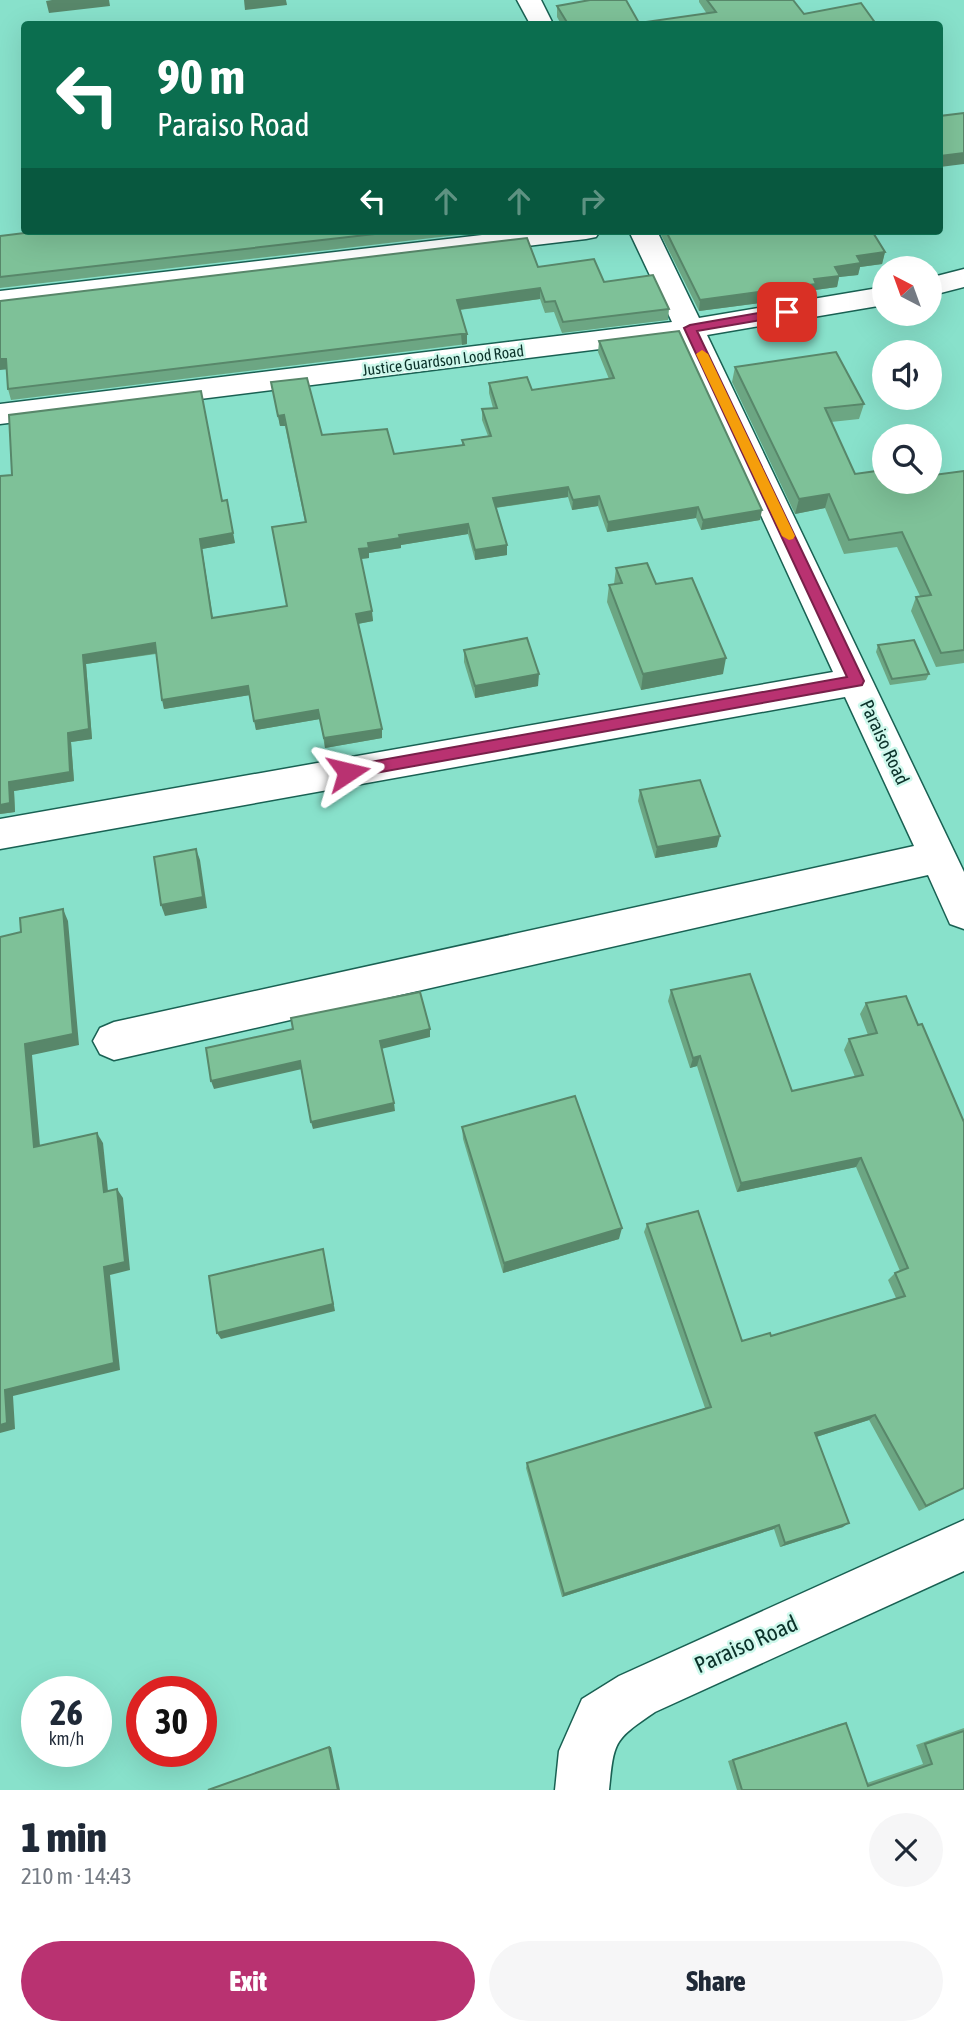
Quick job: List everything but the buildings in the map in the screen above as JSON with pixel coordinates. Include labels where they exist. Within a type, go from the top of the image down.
[{"type":"street","points":[[529,0],[540,21]]},
{"type":"street","points":[[0,300],[552,235]]},
{"type":"street","name":"Paraiso Road","points":[[645,235],[964,912]]},
{"type":"street","points":[[942,283],[964,278]]},
{"type":"street","name":"Justice Guardson Lood Road","points":[[0,414],[690,328],[872,298]]},
{"type":"street","points":[[0,834],[856,681]]},
{"type":"street","points":[[114,1041],[939,857]]},
{"type":"street","name":"Paraiso Road","points":[[582,1790],[586,1751],[601,1718],[637,1694],[964,1545]]},
{"type":"slow traffic","points":[[702,354],[789,536]]},
{"type":"route","points":[[348,772],[856,681],[690,328],[787,312]]}]
